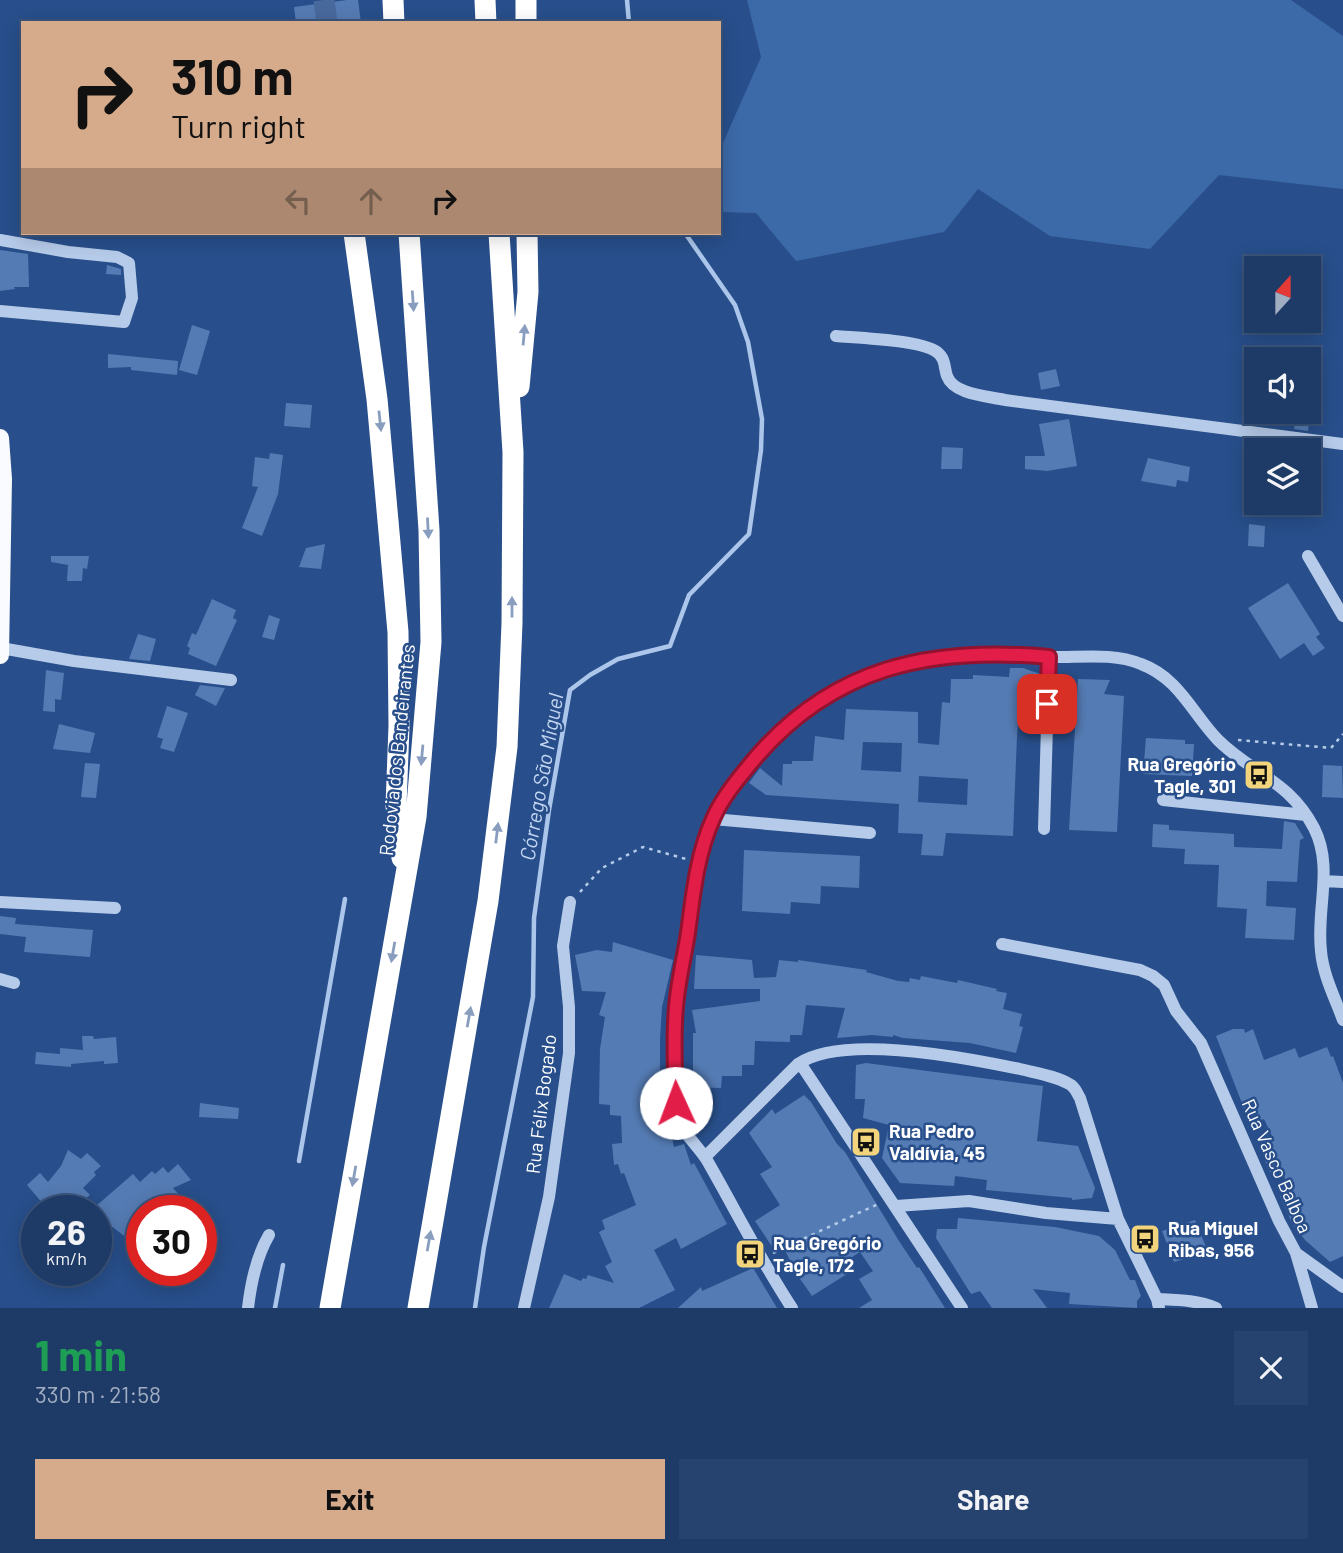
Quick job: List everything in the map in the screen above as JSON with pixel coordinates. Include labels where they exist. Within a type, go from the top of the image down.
[{"type":"highway","points":[[393,0],[394,21]]},
{"type":"highway","points":[[485,0],[486,21]]},
{"type":"highway","points":[[526,0],[526,21]]},
{"type":"highway","points":[[354,235],[377,399],[398,632],[396,806],[405,884]]},
{"type":"highway","name":"Rodovia dos Bandeirantes","points":[[330,1308],[416,817],[431,642],[429,530],[409,235]]},
{"type":"highway","points":[[418,1308],[488,901],[507,747],[512,623],[513,452],[499,235]]},
{"type":"highway","points":[[513,452],[528,292],[527,235]]},
{"type":"main road","points":[[0,438],[4,479],[0,655]]},
{"type":"street","points":[[0,240],[117,257],[129,263],[132,298],[124,322],[0,311]]},
{"type":"street","points":[[836,336],[924,347],[938,353],[945,363],[947,377],[954,386],[1005,400],[1343,444]]},
{"type":"street","points":[[1308,556],[1343,616]]},
{"type":"street","points":[[1,648],[74,661],[232,680]]},
{"type":"street","points":[[792,1308],[760,1257],[705,1157],[680,1122],[676,1103],[676,1004],[699,863],[713,819],[734,784],[771,739],[796,717],[839,689],[874,673],[907,663],[960,655],[1119,657],[1143,664],[1163,675],[1179,689],[1217,738],[1233,753],[1277,782],[1306,815],[1320,842],[1325,864],[1320,924],[1321,950],[1324,970],[1343,1020]]},
{"type":"street","points":[[1044,829],[1049,657]]},
{"type":"street","points":[[1163,800],[1306,815]]},
{"type":"street","points":[[713,819],[870,833]]},
{"type":"street","points":[[1324,881],[1343,882]]},
{"type":"street","points":[[0,902],[115,908]]},
{"type":"street","name":"Rua Félix Bogado","points":[[524,1308],[547,1210],[569,1053],[569,1007],[564,946],[570,902]]},
{"type":"street","name":"Rua Vasco Balboa","points":[[1002,944],[1122,966],[1153,976],[1164,985],[1177,1011],[1201,1043],[1279,1221],[1296,1253],[1312,1308]]},
{"type":"street","points":[[0,979],[14,983]]},
{"type":"street","points":[[705,1157],[807,1057],[861,1050],[902,1050],[947,1055],[1033,1072],[1068,1083],[1075,1088],[1118,1219],[1158,1303],[1186,1300],[1216,1308]]},
{"type":"street","points":[[797,1064],[804,1069],[962,1308]]},
{"type":"street","points":[[893,1202],[969,1201],[1046,1213],[1118,1219]]},
{"type":"street","points":[[248,1308],[261,1249],[269,1235]]},
{"type":"street","points":[[1296,1253],[1343,1287]]},
{"type":"path","points":[[1217,738],[1331,747],[1343,734]]},
{"type":"path","points":[[570,902],[602,868],[643,847],[699,863]]},
{"type":"path","points":[[760,1257],[893,1202]]},
{"type":"shaded area","points":[[747,0],[1291,0],[1343,36],[1343,189],[1219,175],[1150,249],[1050,236],[978,189],[944,232],[796,261],[756,213],[721,212],[721,147],[761,57]]},
{"type":"building","points":[[358,0],[361,21],[296,21],[294,7]]},
{"type":"building","points":[[0,250],[28,254],[29,287],[0,291]]},
{"type":"building","points":[[107,265],[121,269],[121,275],[106,274]]},
{"type":"building","points":[[192,325],[210,331],[197,375],[179,370]]},
{"type":"building","points":[[108,354],[178,361],[177,375],[131,370],[131,367],[108,368]]},
{"type":"building","points":[[1056,369],[1060,386],[1041,390],[1038,373]]},
{"type":"building","points":[[286,403],[312,405],[310,428],[284,426]]},
{"type":"building","points":[[1069,419],[1077,466],[1047,471],[1025,469],[1025,456],[1045,456],[1039,424]]},
{"type":"building","points":[[1295,424],[1309,424],[1308,431],[1294,429]]},
{"type":"building","points":[[942,447],[963,448],[962,469],[941,469]]},
{"type":"building","points":[[270,453],[283,455],[278,494],[262,536],[242,528],[258,487],[252,486],[255,457],[269,459]]},
{"type":"building","points":[[1148,458],[1190,467],[1188,482],[1177,480],[1176,487],[1141,481]]},
{"type":"building","points":[[1249,524],[1265,526],[1264,547],[1248,546]]},
{"type":"building","points":[[325,544],[321,569],[299,567],[306,548]]},
{"type":"building","points":[[51,556],[89,556],[87,569],[83,568],[82,581],[67,581],[68,565],[51,562]]},
{"type":"building","points":[[1288,583],[1320,634],[1316,637],[1325,648],[1313,656],[1304,643],[1280,659],[1248,608]]},
{"type":"building","points":[[212,599],[236,610],[233,618],[237,620],[216,666],[188,654],[190,648],[187,646],[192,633],[196,635]]},
{"type":"building","points":[[269,615],[280,619],[274,640],[262,637]]},
{"type":"building","points":[[138,634],[156,639],[150,661],[129,659]]},
{"type":"building","points":[[1010,668],[1023,668],[1040,674],[1040,678],[1021,684],[1013,836],[946,833],[943,856],[921,855],[923,834],[898,833],[899,804],[766,795],[749,783],[760,768],[782,786],[783,764],[813,761],[815,736],[844,740],[846,709],[918,712],[918,743],[939,745],[942,702],[950,703],[951,679],[973,679],[973,675],[1009,677]],"holes":[[[863,742],[902,743],[901,772],[861,770]],[[919,776],[968,779],[967,805],[918,802]]]},
{"type":"building","points":[[46,670],[64,673],[61,700],[55,699],[55,712],[43,711]]},
{"type":"building","points":[[1078,679],[1110,680],[1104,694],[1124,696],[1117,832],[1069,830]]},
{"type":"building","points":[[200,685],[225,688],[216,706],[195,695]]},
{"type":"building","points":[[167,706],[188,713],[174,752],[160,748],[163,739],[157,737]]},
{"type":"building","points":[[59,724],[95,733],[90,753],[53,749]]},
{"type":"building","points":[[1146,738],[1185,740],[1185,744],[1194,744],[1192,776],[1143,774]]},
{"type":"building","points":[[85,763],[100,764],[96,798],[81,797]]},
{"type":"building","points":[[1323,765],[1342,766],[1343,798],[1322,797]]},
{"type":"building","points":[[1284,821],[1295,823],[1304,838],[1300,840],[1297,882],[1267,881],[1266,906],[1296,908],[1294,940],[1245,938],[1247,909],[1217,907],[1219,865],[1184,864],[1185,849],[1152,847],[1153,824],[1169,825],[1169,830],[1234,834],[1234,847],[1282,849]]},
{"type":"building","points":[[744,850],[860,856],[859,888],[821,886],[820,904],[791,902],[790,914],[742,911]]},
{"type":"building","points":[[0,916],[16,918],[15,924],[93,930],[90,957],[24,952],[26,937],[0,934]]},
{"type":"building","points":[[613,942],[673,960],[662,1007],[660,1039],[660,1083],[665,1105],[664,1117],[667,1117],[674,1147],[684,1144],[691,1165],[694,1163],[727,1224],[681,1249],[676,1238],[654,1250],[675,1290],[639,1308],[549,1308],[564,1274],[581,1281],[588,1275],[614,1283],[605,1266],[612,1262],[599,1232],[605,1229],[602,1220],[636,1205],[624,1173],[621,1174],[618,1164],[614,1165],[612,1144],[622,1143],[621,1116],[610,1115],[610,1105],[599,1104],[600,1049],[605,1017],[599,1015],[606,992],[582,991],[575,955],[597,950],[612,952]]},
{"type":"building","points":[[696,955],[752,960],[754,978],[776,977],[779,960],[798,960],[867,970],[866,972],[898,981],[909,982],[910,978],[920,980],[921,976],[957,983],[958,980],[1007,993],[1003,1009],[1022,1014],[1019,1026],[1023,1027],[1016,1053],[970,1043],[893,1035],[837,1038],[845,1008],[806,1005],[802,1035],[790,1035],[790,1042],[755,1041],[754,1065],[742,1065],[742,1076],[722,1076],[721,1088],[687,1087],[686,1076],[693,1076],[693,1033],[696,1033],[692,1010],[760,1001],[760,989],[694,989]]},
{"type":"building","points":[[1233,1029],[1244,1029],[1245,1033],[1253,1029],[1264,1060],[1295,1048],[1299,1058],[1327,1047],[1331,1057],[1333,1056],[1343,1083],[1343,1256],[1330,1262],[1305,1240],[1292,1223],[1280,1196],[1291,1193],[1282,1171],[1270,1172],[1259,1146],[1274,1140],[1264,1119],[1250,1124],[1216,1036]]},
{"type":"building","points":[[82,1036],[93,1036],[94,1039],[116,1037],[118,1063],[104,1064],[104,1061],[71,1064],[71,1067],[35,1064],[36,1052],[60,1054],[60,1048],[83,1050]]},
{"type":"building","points":[[866,1063],[1043,1086],[1037,1141],[1078,1146],[1095,1188],[1092,1198],[1072,1200],[986,1190],[987,1180],[955,1176],[954,1186],[900,1183],[882,1158],[889,1125],[863,1118],[865,1099],[855,1099],[856,1065]]},
{"type":"building","points":[[804,1095],[845,1152],[899,1241],[945,1308],[859,1308],[872,1300],[859,1279],[873,1271],[860,1252],[841,1264],[847,1274],[812,1296],[796,1273],[782,1244],[773,1248],[755,1221],[780,1205],[760,1174],[772,1167],[749,1133],[772,1109],[775,1114]]},
{"type":"building","points":[[200,1103],[239,1108],[238,1119],[199,1117]]},
{"type":"building","points":[[68,1150],[81,1159],[87,1153],[101,1166],[83,1188],[90,1195],[35,1195],[27,1185],[40,1173],[48,1182],[61,1166]]},
{"type":"building","points":[[178,1164],[191,1180],[173,1188],[179,1195],[126,1195],[126,1237],[112,1227],[112,1195],[109,1195],[133,1174],[140,1182],[152,1171],[155,1174],[163,1167],[168,1173]]},
{"type":"building","points":[[958,1218],[1055,1227],[1099,1236],[1115,1250],[1130,1280],[1135,1280],[1141,1296],[1137,1301],[1137,1308],[1069,1304],[1070,1293],[1033,1289],[1047,1308],[992,1308],[980,1291],[971,1294],[936,1238],[937,1229],[957,1229]]},
{"type":"building","points":[[1195,1220],[1208,1252],[1174,1262],[1162,1231]]},
{"type":"building","points":[[753,1268],[777,1308],[678,1308],[701,1287],[702,1291]]},
{"type":"waterway","name":"Córrego São Miguel","points":[[627,0],[629,21]]},
{"type":"waterway","name":"Córrego São Miguel","points":[[475,1308],[484,1247],[533,997],[534,918],[570,690],[618,659],[670,646],[689,595],[749,534],[761,450],[762,419],[748,342],[735,305],[686,235]]},
{"type":"waterway","points":[[299,1161],[345,899]]},
{"type":"waterway","points":[[275,1308],[283,1265]]},
{"type":"tunnel","points":[[324,0],[327,21]]},
{"type":"place","name":"Rua Gregório Tagle, 301","points":[[1259,775]]},
{"type":"place","name":"Rua Pedro Valdívia, 45","points":[[866,1142]]},
{"type":"place","name":"Rua Miguel Ribas, 956","points":[[1145,1239]]},
{"type":"place","name":"Rua Gregório Tagle, 172","points":[[750,1254]]},
{"type":"route","points":[[676,1103],[676,1004],[699,863],[713,819],[734,784],[771,739],[817,702],[874,673],[907,663],[960,655],[1049,657],[1047,704]]}]
